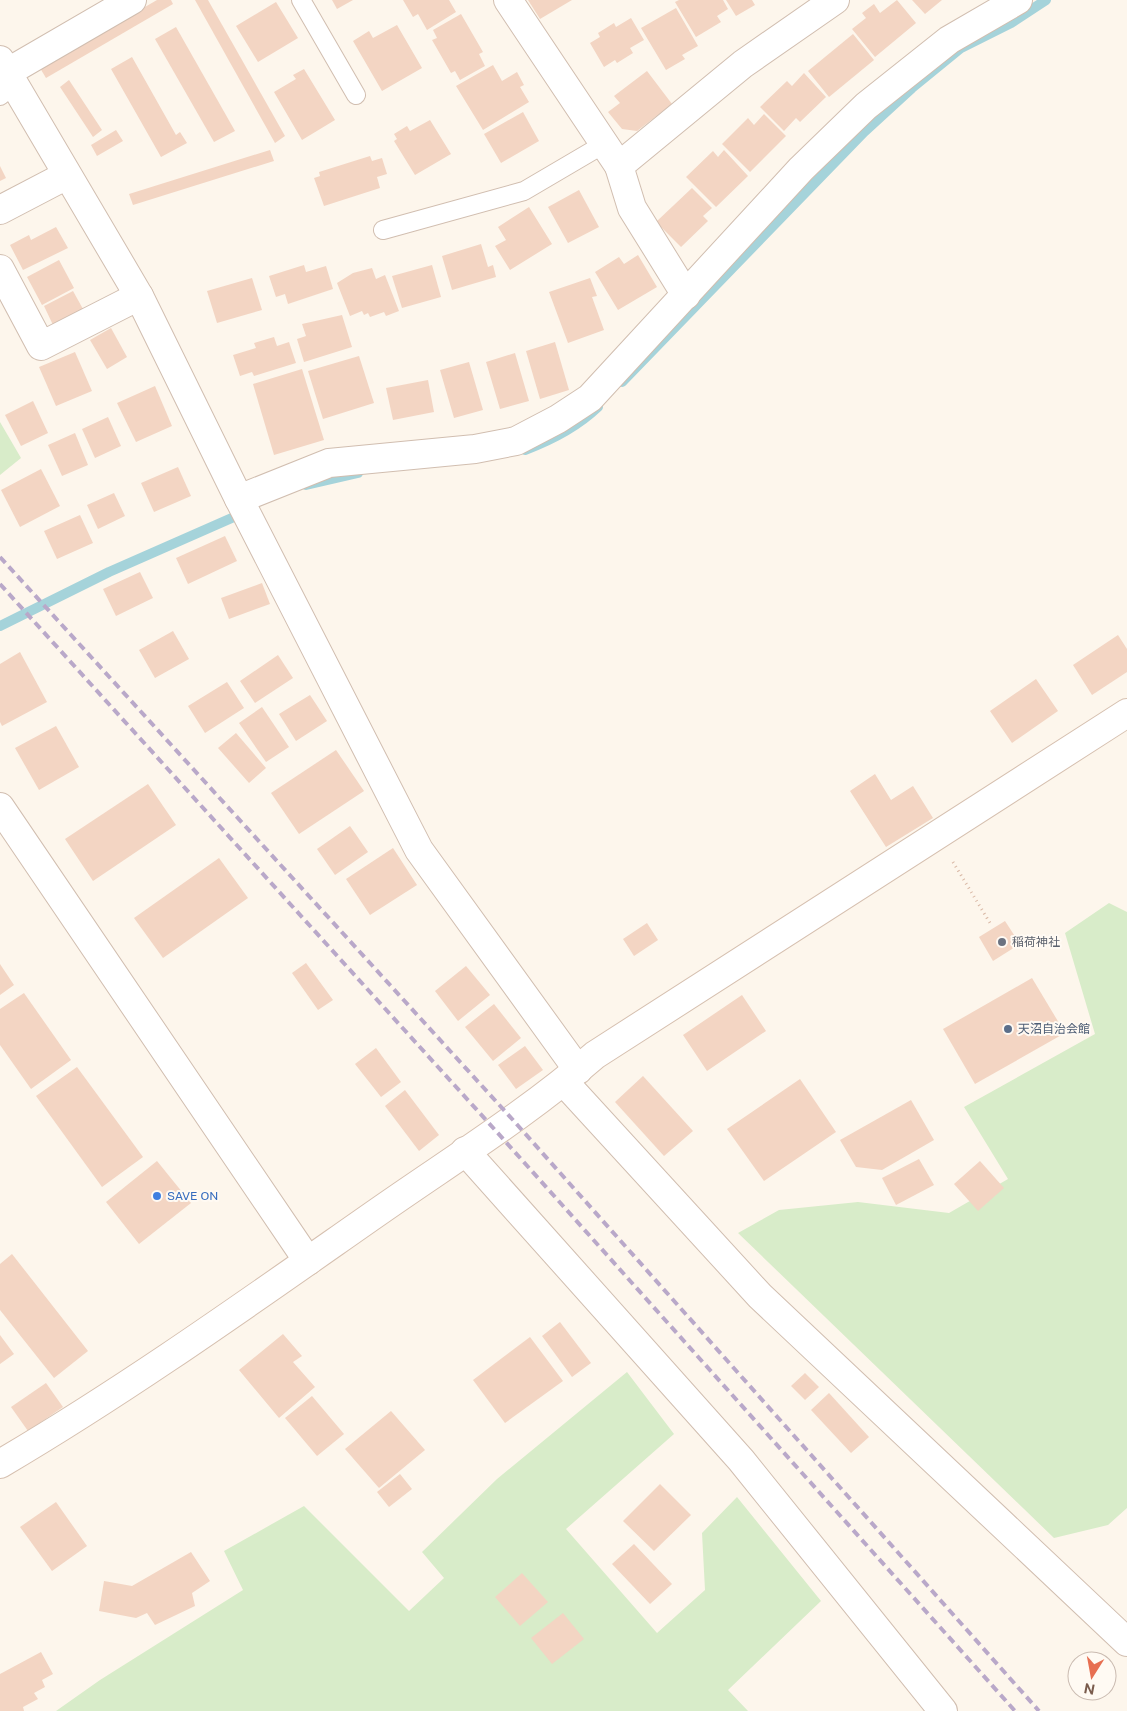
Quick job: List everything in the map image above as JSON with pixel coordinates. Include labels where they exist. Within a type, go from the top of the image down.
[{"type":"street","points":[[132,0],[6,78],[139,296],[239,499],[419,850],[571,1076],[760,1296],[1127,1642]]},
{"type":"street","points":[[508,0],[619,166],[632,208],[686,295]]},
{"type":"street","points":[[619,166],[743,64],[835,0]]},
{"type":"street","points":[[239,499],[329,463],[475,448],[516,440],[558,419],[590,398],[801,169],[866,106],[949,40],[1018,0]]},
{"type":"street","points":[[0,210],[67,176]]},
{"type":"street","points":[[0,269],[41,346],[139,296]]},
{"type":"street","points":[[0,1464],[132,1382],[308,1262],[465,1151],[544,1099],[612,1044],[937,837],[1127,713]]},
{"type":"street","points":[[0,807],[308,1262]]},
{"type":"street","points":[[465,1151],[741,1460],[943,1711]]},
{"type":"lane","points":[[301,0],[356,95]]},
{"type":"lane","points":[[383,230],[524,190],[604,144]]},
{"type":"path","points":[[937,837],[990,923]]},
{"type":"green space","points":[[0,422],[21,458],[0,475]]},
{"type":"green space","points":[[1109,903],[1127,912],[1127,1508],[1108,1525],[1054,1538],[738,1233],[779,1210],[858,1202],[949,1213],[1008,1179],[964,1107],[1095,1034],[1065,933]]},
{"type":"green space","points":[[627,1372],[674,1434],[566,1529],[657,1633],[705,1590],[702,1533],[737,1497],[821,1601],[728,1690],[748,1711],[56,1711],[100,1680],[243,1590],[224,1551],[304,1506],[409,1611],[444,1578],[422,1552],[497,1479]]},
{"type":"building","points":[[157,0],[171,0],[173,4],[46,78],[40,68]]},
{"type":"building","points":[[195,0],[208,0],[285,136],[275,143]]},
{"type":"building","points":[[332,0],[353,0],[337,9]]},
{"type":"building","points":[[403,0],[449,0],[456,12],[427,30],[418,14],[413,17]]},
{"type":"building","points":[[528,0],[572,0],[540,19]]},
{"type":"building","points":[[679,0],[723,0],[728,9],[717,16],[721,22],[696,37],[675,2]]},
{"type":"building","points":[[726,0],[752,0],[755,5],[736,16]]},
{"type":"building","points":[[897,0],[916,23],[875,57],[852,29],[866,18],[862,13],[874,4],[880,13]]},
{"type":"building","points":[[912,0],[942,0],[925,14]]},
{"type":"building","points":[[276,2],[298,38],[258,62],[236,26]]},
{"type":"building","points":[[676,8],[698,46],[682,55],[685,59],[666,70],[641,28]]},
{"type":"building","points":[[461,14],[483,52],[479,54],[485,66],[460,80],[455,71],[451,73],[432,40],[437,38],[433,30]]},
{"type":"building","points":[[631,18],[644,40],[630,48],[633,53],[617,63],[615,60],[604,67],[590,43],[600,37],[598,33],[614,23],[616,27]]},
{"type":"building","points":[[397,25],[422,68],[382,91],[353,41],[369,31],[373,38]]},
{"type":"building","points":[[176,27],[235,131],[214,142],[155,39]]},
{"type":"building","points":[[853,34],[874,60],[829,97],[808,71]]},
{"type":"building","points":[[132,57],[176,135],[180,132],[187,143],[161,157],[111,69]]},
{"type":"building","points":[[493,65],[502,81],[517,72],[524,85],[520,87],[529,102],[483,130],[456,86]]},
{"type":"building","points":[[304,69],[335,120],[302,140],[274,92],[296,79],[293,75]]},
{"type":"building","points":[[647,71],[672,104],[637,131],[622,129],[608,112],[620,103],[614,96]]},
{"type":"building","points":[[804,73],[826,97],[800,122],[796,118],[784,131],[760,107],[787,81],[792,86]]},
{"type":"building","points":[[69,80],[102,130],[93,137],[60,87]]},
{"type":"building","points":[[523,112],[539,141],[501,163],[484,134]]},
{"type":"building","points":[[764,114],[786,136],[750,172],[722,144],[748,118],[754,125]]},
{"type":"building","points":[[430,120],[451,154],[415,175],[394,141],[397,139],[394,134],[407,126],[410,131]]},
{"type":"building","points":[[116,130],[123,141],[97,156],[91,145]]},
{"type":"building","points":[[270,150],[274,161],[133,205],[129,194]]},
{"type":"building","points":[[724,150],[748,176],[716,207],[686,177],[713,151],[718,157]]},
{"type":"building","points":[[370,156],[372,161],[382,158],[387,174],[377,177],[380,188],[324,206],[314,178],[320,176],[319,172]]},
{"type":"building","points":[[0,166],[6,178],[0,181]]},
{"type":"building","points":[[692,188],[712,208],[703,216],[708,221],[681,247],[656,222]]},
{"type":"building","points":[[579,190],[599,227],[568,243],[548,207]]},
{"type":"building","points":[[529,207],[552,244],[510,270],[495,246],[506,240],[498,227]]},
{"type":"building","points":[[56,227],[68,248],[23,270],[10,245],[29,235],[31,240]]},
{"type":"building","points":[[481,244],[488,267],[493,265],[496,277],[452,290],[442,256]]},
{"type":"building","points":[[638,255],[657,287],[618,310],[595,272],[619,257],[624,264]]},
{"type":"building","points":[[59,260],[74,288],[42,305],[27,277]]},
{"type":"building","points":[[304,265],[306,272],[326,266],[333,289],[288,304],[285,294],[276,297],[269,276]]},
{"type":"building","points":[[432,265],[441,297],[402,308],[392,276]]},
{"type":"building","points":[[372,268],[376,279],[385,275],[399,311],[386,316],[384,312],[370,317],[368,313],[364,315],[362,311],[350,316],[337,283],[353,273]]},
{"type":"building","points":[[252,278],[262,310],[217,323],[207,291]]},
{"type":"building","points":[[590,278],[597,296],[592,297],[604,330],[568,343],[549,292]]},
{"type":"building","points":[[73,291],[83,309],[53,325],[44,306]]},
{"type":"building","points":[[342,315],[352,347],[304,362],[297,339],[306,336],[302,324]]},
{"type":"building","points":[[111,328],[127,357],[107,369],[90,340]]},
{"type":"building","points":[[274,337],[277,346],[289,342],[296,363],[254,376],[252,372],[240,376],[233,355],[256,348],[254,343]]},
{"type":"building","points":[[555,342],[569,390],[540,399],[526,351]]},
{"type":"building","points":[[75,352],[92,391],[56,406],[39,367]]},
{"type":"building","points":[[515,353],[529,401],[500,409],[486,362]]},
{"type":"building","points":[[359,356],[374,403],[323,419],[308,371]]},
{"type":"building","points":[[469,362],[483,410],[454,418],[440,370]]},
{"type":"building","points":[[302,369],[324,440],[274,455],[253,384]]},
{"type":"building","points":[[428,380],[434,412],[393,420],[386,388]]},
{"type":"building","points":[[155,386],[172,426],[136,442],[117,403]]},
{"type":"building","points":[[33,401],[48,433],[21,446],[5,415]]},
{"type":"building","points":[[108,417],[121,446],[95,458],[82,429]]},
{"type":"building","points":[[75,433],[88,465],[62,476],[48,445]]},
{"type":"building","points":[[178,467],[191,496],[154,512],[141,483]]},
{"type":"building","points":[[41,469],[60,506],[20,527],[1,490]]},
{"type":"building","points":[[114,493],[125,516],[98,529],[87,505]]},
{"type":"building","points":[[80,515],[93,543],[57,559],[44,531]]},
{"type":"building","points":[[225,536],[237,561],[188,584],[176,558]]},
{"type":"building","points":[[140,572],[153,598],[116,616],[103,589]]},
{"type":"building","points":[[262,583],[270,604],[229,619],[221,598]]},
{"type":"building","points":[[173,631],[189,659],[155,678],[139,650]]},
{"type":"building","points":[[1118,635],[1127,649],[1127,672],[1092,695],[1073,665]]},
{"type":"building","points":[[20,652],[47,702],[2,726],[0,722],[0,664]]},
{"type":"building","points":[[278,655],[293,678],[255,703],[240,681]]},
{"type":"building","points":[[1036,679],[1058,711],[1012,743],[990,711]]},
{"type":"building","points":[[227,682],[244,708],[205,733],[188,706]]},
{"type":"building","points":[[310,695],[327,721],[296,741],[279,714]]},
{"type":"building","points":[[262,707],[289,747],[266,762],[239,723]]},
{"type":"building","points":[[56,726],[79,767],[39,790],[15,748]]},
{"type":"building","points":[[236,733],[266,768],[249,783],[218,748]]},
{"type":"building","points":[[336,750],[364,791],[299,834],[271,793]]},
{"type":"building","points":[[875,774],[891,800],[913,786],[933,818],[886,847],[850,791]]},
{"type":"building","points":[[148,784],[176,825],[93,881],[65,839]]},
{"type":"building","points":[[350,826],[368,852],[335,875],[317,849]]},
{"type":"building","points":[[393,848],[417,885],[370,915],[346,879]]},
{"type":"building","points":[[219,858],[248,898],[163,958],[134,918]]},
{"type":"building","points":[[1005,921],[1020,944],[993,961],[979,937]]},
{"type":"building","points":[[647,923],[658,940],[634,956],[623,939]]},
{"type":"building","points":[[306,963],[333,1000],[318,1010],[292,973]]},
{"type":"building","points":[[0,964],[14,985],[0,995]]},
{"type":"building","points":[[466,966],[490,995],[458,1021],[435,991]]},
{"type":"building","points":[[1032,978],[1065,1033],[975,1084],[943,1029]]},
{"type":"building","points":[[24,993],[71,1060],[31,1089],[0,1045],[0,1009]]},
{"type":"building","points":[[742,995],[766,1031],[707,1071],[683,1035]]},
{"type":"building","points":[[494,1004],[521,1038],[493,1061],[465,1027]]},
{"type":"building","points":[[525,1046],[543,1070],[516,1089],[498,1065]]},
{"type":"building","points":[[376,1048],[401,1082],[381,1097],[355,1064]]},
{"type":"building","points":[[77,1067],[143,1157],[102,1187],[36,1096]]},
{"type":"building","points":[[643,1076],[693,1131],[664,1156],[615,1102]]},
{"type":"building","points":[[800,1079],[836,1132],[764,1181],[727,1129]]},
{"type":"building","points":[[405,1090],[439,1135],[419,1151],[385,1106]]},
{"type":"building","points":[[911,1100],[934,1140],[882,1170],[856,1167],[840,1140]]},
{"type":"building","points":[[919,1159],[934,1185],[896,1205],[882,1178]]},
{"type":"building","points":[[157,1161],[191,1203],[139,1244],[106,1202]]},
{"type":"building","points":[[980,1161],[1004,1188],[978,1211],[954,1184]]},
{"type":"building","points":[[12,1254],[88,1351],[54,1378],[0,1310],[0,1264]]},
{"type":"building","points":[[560,1322],[591,1363],[572,1377],[542,1336]]},
{"type":"building","points":[[283,1334],[302,1356],[293,1362],[315,1387],[279,1418],[239,1370]]},
{"type":"building","points":[[0,1335],[14,1354],[0,1364]]},
{"type":"building","points":[[530,1337],[563,1381],[505,1423],[473,1380]]},
{"type":"building","points":[[805,1373],[819,1387],[805,1400],[791,1386]]},
{"type":"building","points":[[46,1383],[63,1407],[28,1431],[11,1407]]},
{"type":"building","points":[[829,1393],[869,1437],[851,1453],[811,1410]]},
{"type":"building","points":[[312,1396],[344,1434],[317,1456],[285,1418]]},
{"type":"building","points":[[391,1411],[425,1450],[379,1488],[345,1449]]},
{"type":"building","points":[[400,1474],[412,1489],[389,1507],[377,1492]]},
{"type":"building","points":[[660,1484],[691,1515],[654,1551],[623,1521]]},
{"type":"building","points":[[56,1502],[87,1546],[52,1571],[20,1527]]},
{"type":"building","points":[[634,1544],[672,1584],[650,1604],[612,1564]]},
{"type":"building","points":[[191,1552],[210,1581],[192,1593],[195,1606],[155,1625],[147,1613],[136,1618],[99,1611],[104,1581],[132,1586]]},
{"type":"building","points":[[522,1573],[548,1602],[520,1626],[495,1597]]},
{"type":"building","points":[[563,1613],[584,1639],[552,1664],[531,1638]]},
{"type":"building","points":[[41,1652],[53,1674],[42,1680],[45,1687],[34,1693],[38,1699],[23,1707],[24,1711],[0,1711],[0,1674]]},
{"type":"waterway","points":[[622,382],[864,132],[912,88],[961,48],[1011,23],[1046,0]]},
{"type":"waterway","points":[[525,450],[564,432],[582,421],[598,407]]},
{"type":"waterway","points":[[306,485],[358,473]]},
{"type":"waterway","points":[[0,626],[109,572],[234,517]]},
{"type":"railway","points":[[0,557],[513,1120],[1039,1711]]},
{"type":"railway","points":[[0,584],[496,1131],[1015,1711]]},
{"type":"place","name":"稲荷神社","points":[[1002,942]]},
{"type":"place","name":"天沼自治会館","points":[[1008,1029]]},
{"type":"place","name":"SAVE ON","points":[[157,1196]]}]
